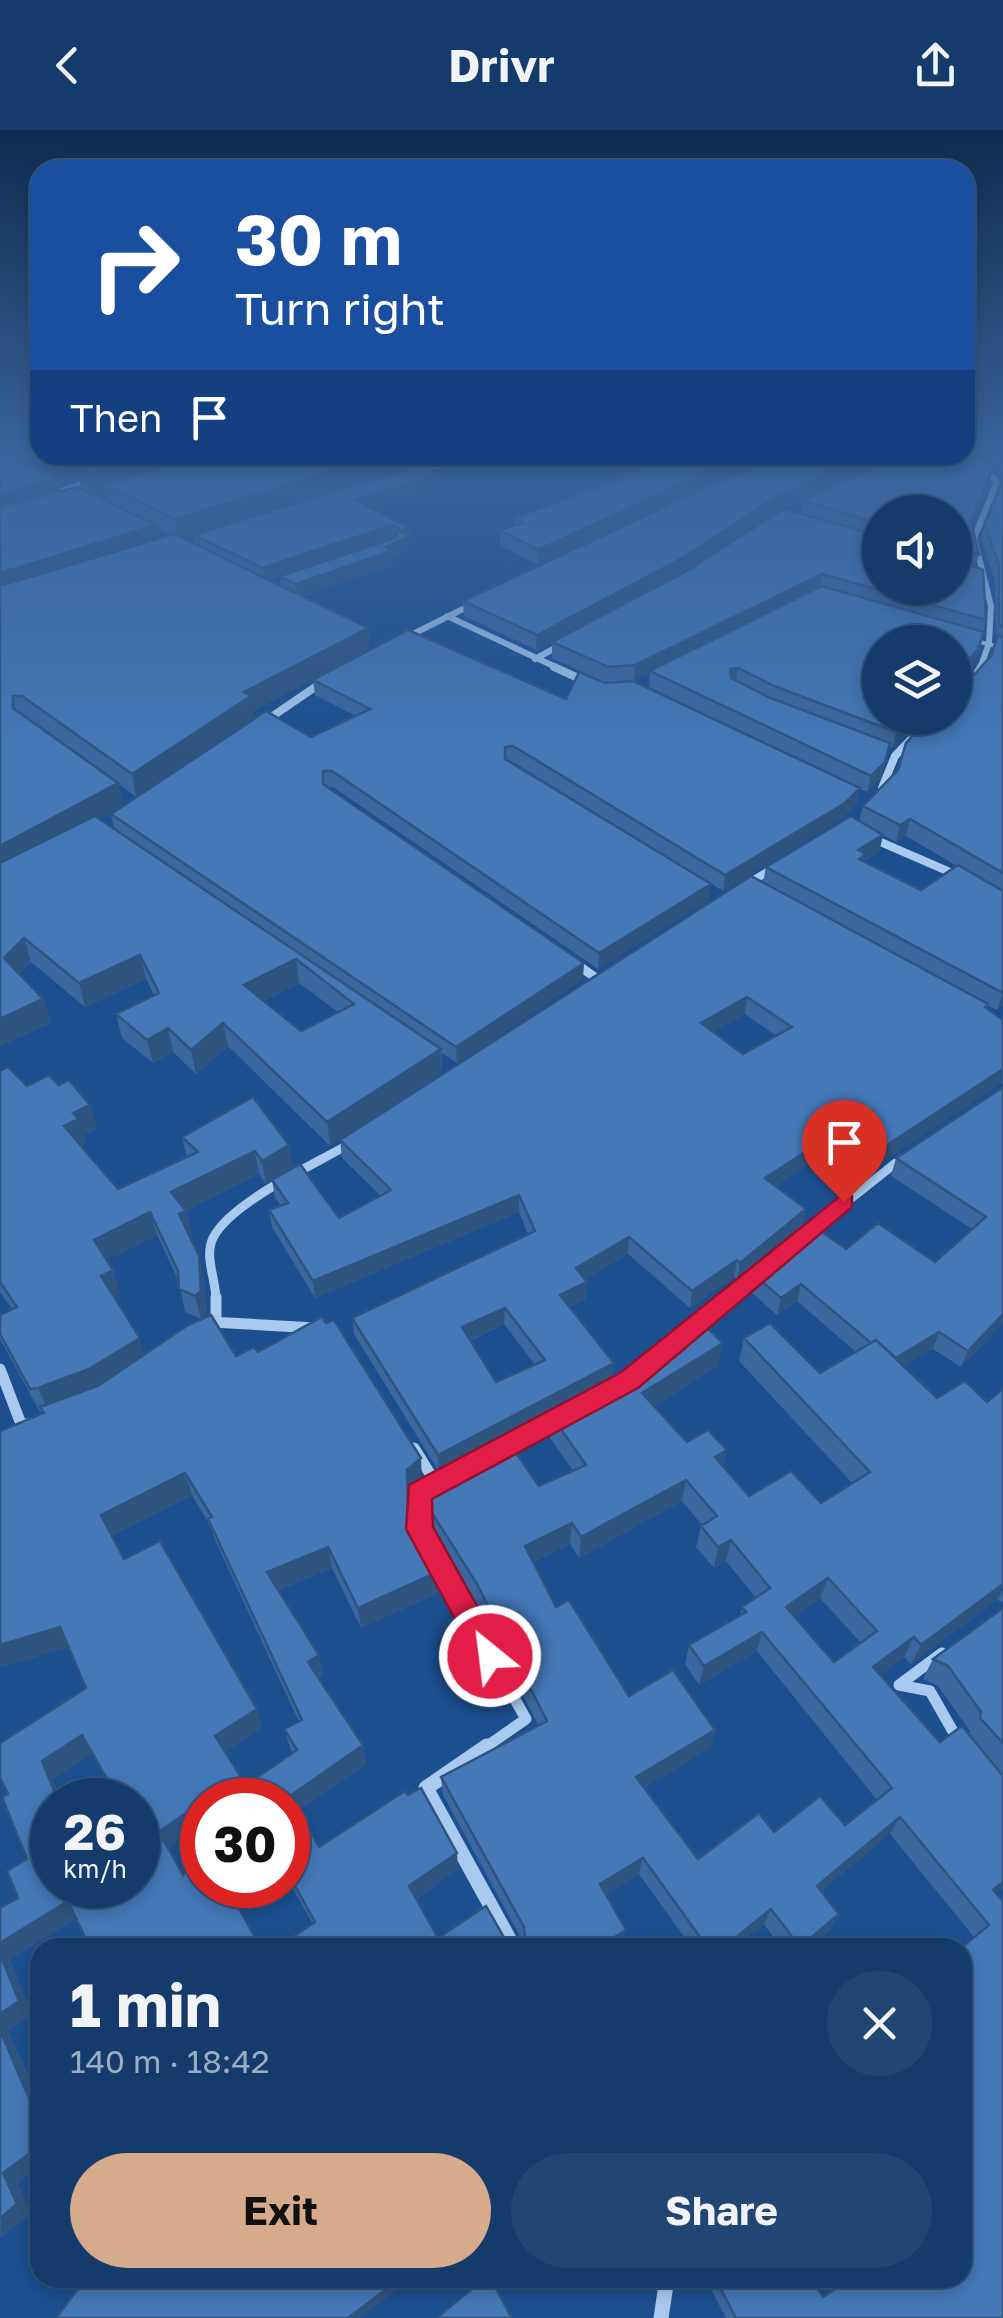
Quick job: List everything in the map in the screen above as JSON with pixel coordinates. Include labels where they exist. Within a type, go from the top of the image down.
[{"type":"street","points":[[974,678],[990,650],[988,580],[978,551]]},
{"type":"street","points":[[972,576],[988,580]]},
{"type":"street","points":[[400,640],[480,601]]},
{"type":"street","points":[[448,616],[588,683]]},
{"type":"street","points":[[535,659],[569,639]]},
{"type":"street","points":[[256,727],[327,679]]},
{"type":"street","points":[[868,801],[888,782],[895,756],[915,735]]},
{"type":"street","points":[[859,831],[971,884]]},
{"type":"street","points":[[735,892],[780,864]]},
{"type":"street","points":[[747,884],[764,893]]},
{"type":"street","points":[[566,956],[596,978]]},
{"type":"street","points":[[580,988],[606,971]]},
{"type":"street","points":[[216,1319],[216,1282],[208,1256],[213,1238],[234,1214],[364,1135]]},
{"type":"street","points":[[800,1240],[871,1179],[920,1146]]},
{"type":"street","points":[[686,1336],[771,1264]]},
{"type":"street","points":[[203,1329],[216,1319],[256,1327],[281,1320],[326,1330]]},
{"type":"street","points":[[0,1370],[6,1398],[21,1424],[45,1424]]},
{"type":"street","points":[[489,1457],[576,1409]]},
{"type":"street","points":[[406,1435],[437,1486]]},
{"type":"street","points":[[454,1476],[418,1494],[419,1529],[526,1719],[426,1788],[508,1938]]},
{"type":"street","points":[[958,1641],[899,1685],[930,1691],[970,1754]]},
{"type":"street","points":[[661,2318],[666,2288]]},
{"type":"lane","points":[[972,639],[1003,648]]},
{"type":"lane","points":[[880,750],[895,756]]},
{"type":"building","points":[[0,551],[71,551],[0,573]]},
{"type":"building","points":[[117,551],[209,551],[368,628],[244,692],[251,696],[132,774],[22,696],[13,696],[13,708],[118,783],[0,846],[0,586]]},
{"type":"building","points":[[228,551],[313,551],[263,568]]},
{"type":"building","points":[[355,551],[392,551],[296,584],[280,576]]},
{"type":"building","points":[[570,551],[693,551],[537,635],[463,601]]},
{"type":"building","points":[[718,551],[862,551],[862,585],[822,574],[635,665],[608,667],[552,642]]},
{"type":"building","points":[[994,551],[1003,551],[1003,627],[999,624],[999,565]]},
{"type":"building","points":[[972,566],[983,570],[986,620],[933,605],[972,605]]},
{"type":"building","points":[[822,586],[862,597],[862,605],[889,605],[959,625],[862,625],[862,719],[738,668],[730,669],[731,678],[768,697],[890,743],[885,762],[871,776],[650,671]]},
{"type":"building","points":[[972,629],[984,632],[972,656]]},
{"type":"building","points":[[408,630],[566,699],[579,672],[605,683],[633,681],[860,788],[845,803],[725,875],[513,746],[505,747],[505,759],[711,884],[599,953],[332,771],[323,771],[323,784],[584,963],[456,1047],[111,814],[266,711],[311,737],[370,709],[313,680]]},
{"type":"building","points":[[998,635],[1003,637],[1003,873],[910,819],[900,825],[863,806],[898,770],[906,743],[914,735],[972,735],[972,677],[991,656]]},
{"type":"building","points":[[95,816],[441,1049],[327,1122],[223,1023],[191,1050],[168,1028],[147,1040],[116,1014],[159,993],[140,955],[79,983],[24,938],[4,958],[43,999],[0,1019],[0,863]],"holes":[[[296,959],[354,1004],[301,1031],[244,985]]]},
{"type":"building","points":[[851,816],[883,835],[858,850],[866,854],[859,859],[921,890],[958,865],[1003,891],[1003,993],[766,867]]},
{"type":"building","points":[[751,876],[988,1004],[985,1007],[1003,1020],[1003,1069],[881,1149],[867,1140],[849,1153],[832,1141],[824,1146],[819,1143],[765,1178],[806,1209],[740,1263],[737,1260],[692,1291],[629,1237],[576,1268],[587,1282],[560,1295],[614,1363],[438,1455],[352,1318],[535,1231],[519,1195],[313,1281],[269,1210],[288,1203],[272,1180],[300,1164],[339,1218],[391,1190],[340,1140]],"holes":[[[747,997],[792,1027],[743,1054],[701,1023]],[[505,1308],[545,1360],[496,1382],[462,1327]]]},
{"type":"building","points":[[8,1067],[27,1086],[49,1075],[59,1085],[69,1080],[90,1105],[73,1113],[79,1119],[64,1126],[118,1189],[198,1152],[182,1137],[253,1097],[289,1145],[262,1161],[255,1151],[171,1192],[186,1211],[179,1214],[199,1256],[201,1291],[195,1296],[179,1289],[178,1271],[150,1212],[94,1240],[113,1270],[101,1276],[140,1338],[89,1369],[30,1389],[0,1334],[0,1315],[17,1307],[0,1282],[0,1071]]},
{"type":"building","points":[[1003,1087],[1003,1314],[968,1351],[939,1332],[896,1358],[876,1340],[871,1343],[801,1284],[781,1298],[753,1274],[812,1225],[846,1249],[878,1223],[935,1262],[986,1217],[896,1158]]},
{"type":"building","points":[[211,1315],[236,1356],[254,1347],[258,1352],[322,1317],[326,1323],[334,1320],[421,1458],[407,1470],[408,1509],[442,1570],[358,1608],[328,1547],[267,1572],[319,1655],[308,1662],[363,1745],[310,1782],[310,1778],[256,1778],[297,1750],[284,1729],[302,1720],[208,1519],[212,1517],[185,1473],[101,1515],[124,1559],[160,1541],[257,1709],[215,1736],[242,1778],[180,1778],[180,1817],[160,1831],[160,1778],[107,1778],[82,1735],[42,1761],[49,1778],[30,1778],[30,1908],[57,1908],[0,1943],[0,1908],[18,1898],[7,1871],[27,1859],[2,1797],[8,1794],[0,1778],[0,1743],[86,1688],[60,1627],[0,1645],[0,1431],[44,1413],[40,1407],[98,1386],[188,1325]]},
{"type":"building","points":[[698,1319],[723,1343],[642,1393],[687,1442],[708,1430],[727,1450],[715,1457],[749,1496],[791,1471],[821,1503],[870,1472],[744,1338],[770,1323],[820,1373],[876,1340],[937,1398],[965,1381],[987,1402],[1003,1389],[1003,1584],[921,1645],[914,1637],[873,1667],[940,1742],[962,1726],[1003,1776],[1003,1882],[993,1890],[1003,1901],[1003,2318],[736,2318],[720,2288],[817,2288],[823,2297],[837,2288],[972,2288],[972,1939],[989,1925],[900,1817],[817,1886],[839,1914],[811,1938],[793,1938],[771,1909],[735,1938],[701,1938],[643,1858],[600,1884],[626,1930],[613,1938],[525,1938],[524,1927],[441,1777],[547,1721],[477,1584],[427,1505],[426,1477],[504,1436],[539,1486],[586,1465],[549,1412],[636,1366]],"holes":[[[686,1480],[717,1516],[701,1526],[718,1547],[731,1540],[770,1588],[742,1607],[746,1612],[689,1645],[704,1666],[762,1632],[892,1788],[845,1825],[820,1796],[774,1832],[759,1813],[698,1859],[636,1777],[715,1730],[673,1670],[629,1696],[569,1600],[556,1607],[525,1546],[572,1523],[581,1537]],[[828,1578],[877,1631],[834,1662],[786,1607]]]},
{"type":"building","points":[[1003,1608],[1003,1743],[980,1718],[981,1712],[948,1666],[933,1659]]},
{"type":"building","points":[[421,1788],[457,1853],[409,1886],[438,1938],[291,1938],[315,1922],[307,1908],[310,1831],[319,1847],[405,1791],[408,1795]]},
{"type":"building","points":[[160,1834],[180,1870],[180,1908],[239,1908],[255,1938],[85,1938],[71,1908],[160,1908]]},
{"type":"building","points":[[486,1906],[504,1938],[438,1938]]},
{"type":"building","points":[[0,1954],[19,2001],[0,2014]]},
{"type":"building","points":[[0,2030],[30,2101],[30,2153],[3,2173],[17,2204],[0,2218]]},
{"type":"building","points":[[78,2288],[388,2288],[348,2318],[56,2318]]},
{"type":"building","points":[[473,2288],[496,2288],[512,2318],[439,2318]]},
{"type":"route","points":[[490,1656],[419,1529],[418,1494],[629,1380],[844,1202]]}]
